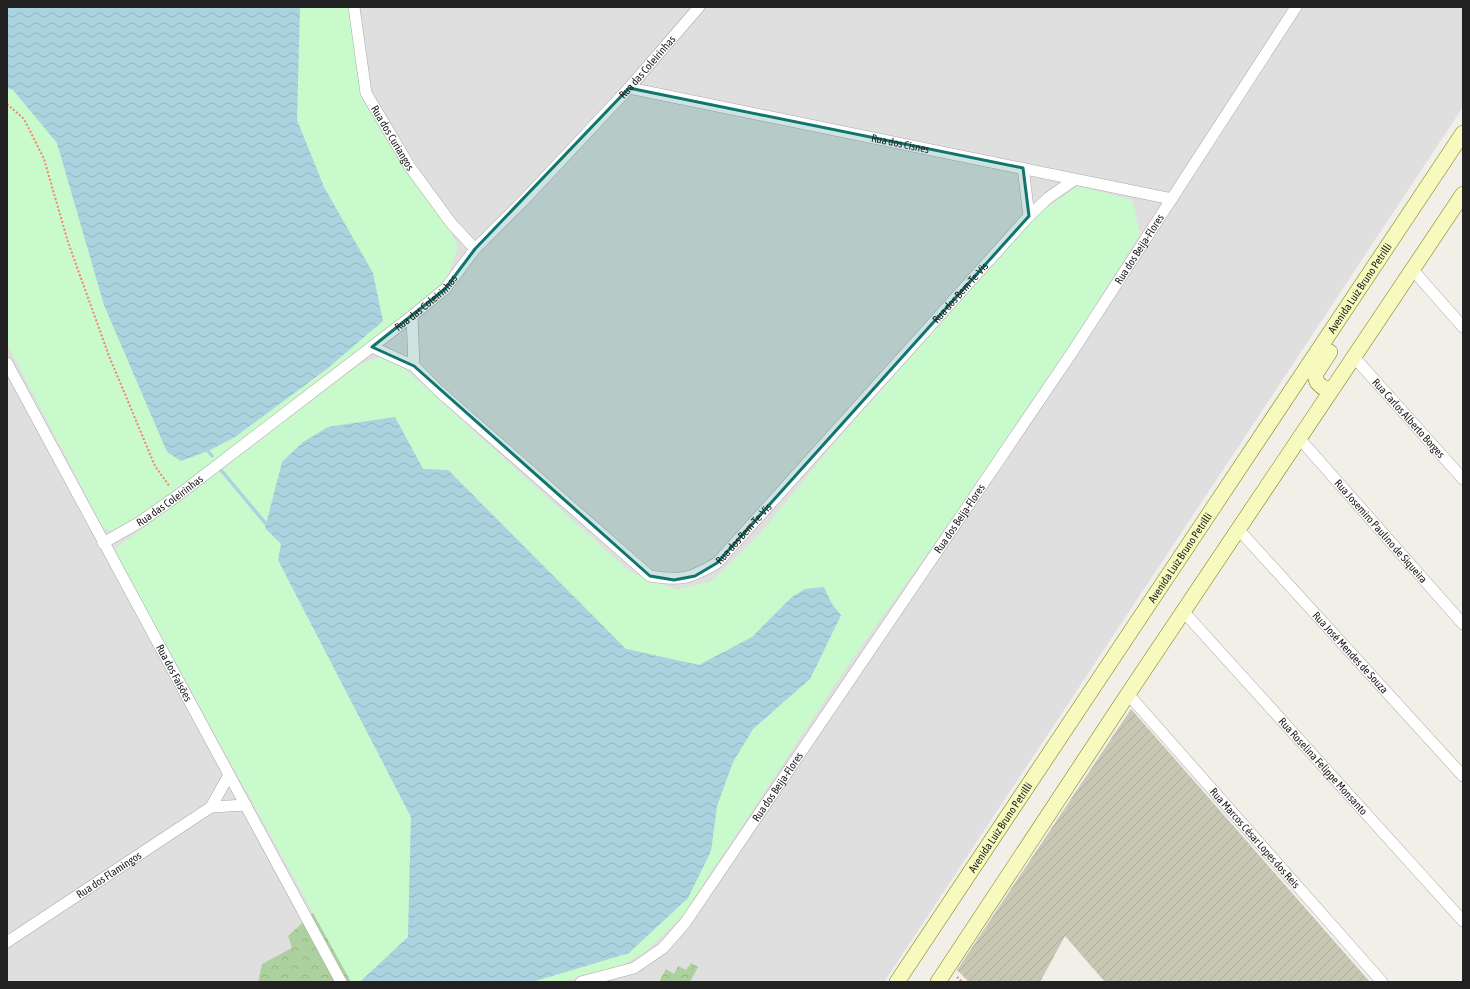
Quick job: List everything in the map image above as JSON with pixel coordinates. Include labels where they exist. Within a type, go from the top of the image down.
[{"type":"main road","name":"Avenida Luiz Bruno Petrilli","points":[[897,982],[1463,133]]},
{"type":"main road","points":[[938,982],[1183,611],[1463,194]]},
{"type":"main road","points":[[1332,389],[1322,387],[1317,382],[1315,375],[1357,312],[1357,293]]},
{"type":"main road","points":[[1289,395],[1296,390],[1310,385],[1314,389],[1318,399],[1316,412]]},
{"type":"street","name":"Rua dos Curiangos","points":[[354,7],[366,93],[410,167],[450,223],[475,249]]},
{"type":"street","name":"Rua das Coleirinhas","points":[[103,543],[140,522],[177,496],[372,347],[445,289],[475,249],[525,199],[629,88],[699,7]]},
{"type":"street","name":"Rua dos Beija-Flores","points":[[581,982],[634,968],[663,948],[685,923],[1068,358],[1296,7]]},
{"type":"street","name":"Rua dos Cisnes","points":[[629,88],[1172,199]]},
{"type":"street","points":[[1023,168],[1029,216]]},
{"type":"street","name":"Rua dos Bem-Te-Vis","points":[[372,347],[414,366],[438,390],[650,576],[674,580],[695,576],[717,563],[1029,216],[1048,198],[1074,180]]},
{"type":"street","points":[[1412,269],[1463,327]]},
{"type":"street","points":[[412,316],[414,366]]},
{"type":"street","name":"Rua Carlos Alberto Borges","points":[[1354,357],[1463,479]]},
{"type":"street","name":"Rua dos Faisões","points":[[7,363],[341,982]]},
{"type":"street","name":"Rua Josemiro Paulino de Siqueira","points":[[1299,438],[1463,624]]},
{"type":"street","name":"Rua José Mendes de Souza","points":[[1238,529],[1463,776]]},
{"type":"street","name":"Rua Roselina Felippe Monsanto","points":[[1183,611],[1463,921]]},
{"type":"street","name":"Rua Marcos César Lopes dos Reis","points":[[1128,694],[1382,982]]},
{"type":"street","name":"Rua dos Flamingos","points":[[7,942],[211,807],[229,775]]},
{"type":"street","points":[[211,807],[246,805]]},
{"type":"path","points":[[7,104],[24,119],[44,158],[68,242],[109,356],[155,466],[177,496]]},
{"type":"highlighted area","points":[[629,88],[1023,168],[1029,216],[717,563],[695,576],[674,580],[650,576],[414,366],[372,347],[445,289],[475,249]]},
{"type":"shaded area","points":[[7,7],[1463,7],[1463,107],[884,982],[7,982]]},
{"type":"shaded area","points":[[1131,709],[1370,982],[1105,982],[1065,936],[1040,982],[969,982],[957,970]]},
{"type":"green space","points":[[300,7],[349,7],[359,85],[448,226],[458,248],[446,280],[414,310],[325,376],[215,461],[124,527],[114,530],[106,529],[101,524],[7,344],[7,88],[13,90],[57,143],[104,305],[180,461],[208,451],[235,437],[328,368],[354,346],[324,187],[297,120]]},
{"type":"green space","points":[[1078,186],[1132,200],[1140,234],[1069,348],[962,505],[848,665],[683,915],[644,953],[620,966],[561,982],[532,982],[629,953],[711,851],[717,806],[733,762],[753,729],[810,679],[841,616],[832,604],[824,587],[805,589],[792,597],[752,637],[699,665],[626,649],[449,470],[423,469],[395,417],[328,427],[265,528],[281,544],[278,560],[411,817],[408,937],[361,982],[351,982],[116,554],[118,546],[360,364],[383,356],[406,370],[630,572],[677,590],[712,581],[758,536],[831,447],[1035,216]]},
{"type":"green space","points":[[333,895],[359,982],[258,982],[262,964],[292,948],[288,936]]},
{"type":"green space","points":[[691,963],[698,967],[690,982],[659,982],[666,969],[674,974],[678,966],[686,970]]},
{"type":"water","points":[[7,7],[300,7],[297,120],[324,187],[373,273],[383,321],[328,368],[235,437],[208,451],[181,461],[167,452],[104,305],[57,143],[13,90],[7,88]]},
{"type":"water","points":[[395,417],[423,469],[448,470],[626,649],[699,665],[752,637],[792,597],[805,589],[824,587],[832,604],[841,615],[810,679],[753,729],[733,762],[717,806],[711,851],[688,898],[629,953],[532,982],[361,981],[408,937],[411,817],[278,560],[281,544],[265,528],[282,462],[303,442],[328,427]]},
{"type":"waterway","points":[[208,451],[212,456]]},
{"type":"waterway","points":[[221,470],[266,524]]}]
